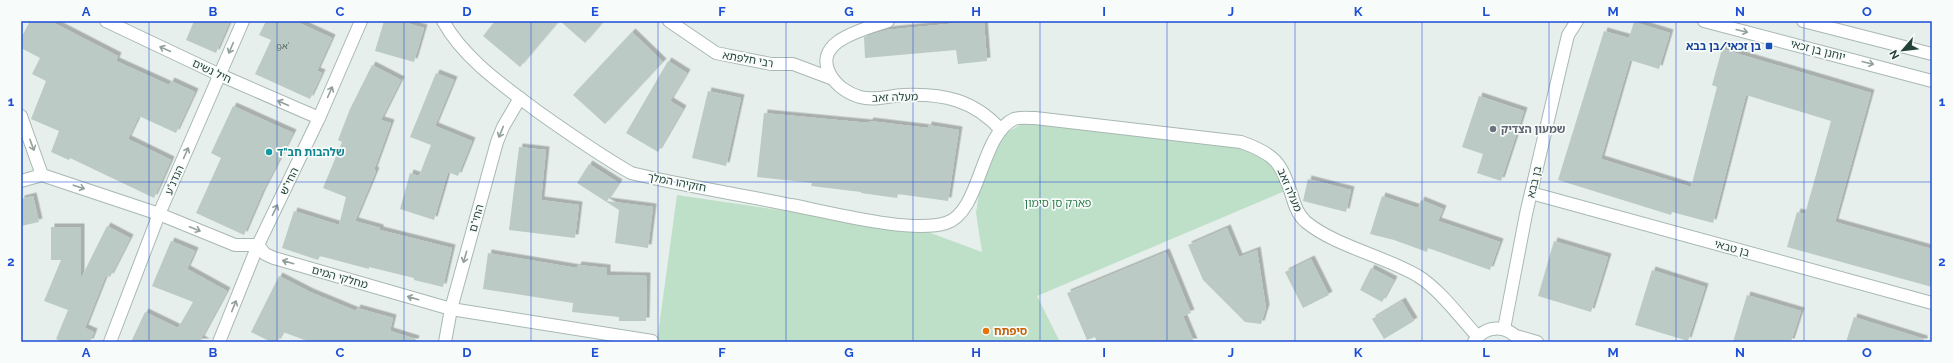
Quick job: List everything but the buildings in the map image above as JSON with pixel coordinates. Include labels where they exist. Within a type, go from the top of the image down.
[{"type":"street","name":"חיל נשים","points":[[106,21],[220,75],[319,118]]},
{"type":"street","name":"הגדנ\"ע","points":[[110,342],[159,214],[243,21]]},
{"type":"street","name":"החי\"ש","points":[[219,342],[258,245],[319,118],[361,21]]},
{"type":"street","name":"חזקיהו המלך","points":[[444,21],[476,61],[520,98],[603,157],[631,173],[874,221],[917,226],[947,223],[960,214]]},
{"type":"street","name":"רבי חלפתא","points":[[669,21],[716,53],[771,64],[793,64],[833,79]]},
{"type":"street","name":"מעלה זאב","points":[[888,21],[846,35],[834,44],[826,59],[827,69],[833,79],[845,91],[861,97],[880,98],[903,95],[940,97],[955,100],[972,106],[990,118],[1001,130]]},
{"type":"street","name":"בן בבא","points":[[1564,21],[1568,35]]},
{"type":"street","name":"בן בבא","points":[[1504,329],[1531,193],[1568,35],[1576,21]]},
{"type":"street","name":"יוחנן בן זכאי","points":[[1704,21],[1932,80]]},
{"type":"street","points":[[1803,21],[1932,54]]},
{"type":"street","name":"החי\"ם","points":[[445,342],[451,309],[497,142],[503,127],[520,98]]},
{"type":"street","points":[[21,116],[42,175]]},
{"type":"street","name":"מעלה זאב","points":[[960,214],[974,189],[988,153],[1001,130],[1015,119],[1035,118],[1241,142],[1269,154],[1281,166],[1296,209],[1304,220],[1334,238],[1418,276],[1430,286],[1476,339]]},
{"type":"street","points":[[21,181],[42,175],[159,214],[235,245],[258,245]]},
{"type":"street","name":"בן טבאי","points":[[1531,193],[1932,303]]},
{"type":"street","name":"מחלקי המים","points":[[258,245],[265,254],[274,258],[451,309],[652,341]]},
{"type":"street","points":[[1476,339],[1490,329],[1504,329],[1518,339],[1537,342]]},
{"type":"green space","name":"פארק סן סימון","points":[[1026,122],[1244,147],[1260,155],[1270,164],[1285,191],[1037,296],[1060,342],[657,342],[677,195],[928,232],[982,252],[976,213],[980,187],[1003,134]]},
{"type":"place","name":"בן זכאי/בן בבא","points":[[1769,46]]},
{"type":"place","name":"שמעון הצדיק","points":[[1493,129]]},
{"type":"place","name":"שלהבות חב\"ד","points":[[269,152]]},
{"type":"place","name":"סיפתח","points":[[986,331]]}]
